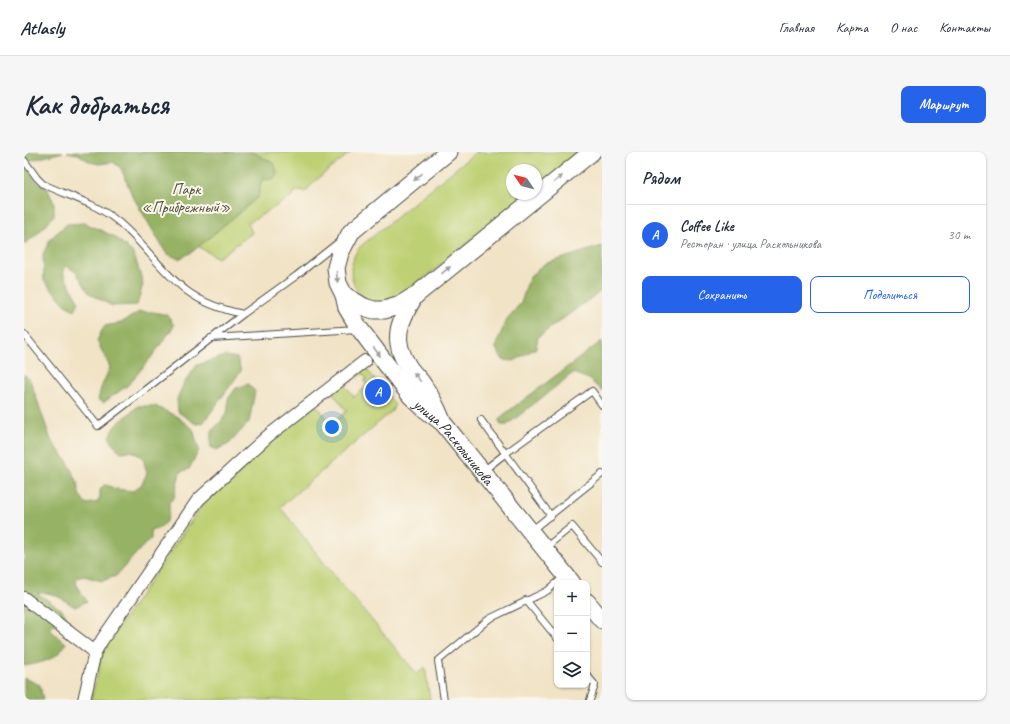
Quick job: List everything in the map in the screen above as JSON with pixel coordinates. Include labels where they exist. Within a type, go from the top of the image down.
[{"type":"street","points":[[351,232],[448,152]]},
{"type":"street","points":[[344,295],[364,307],[374,310],[384,310],[398,306],[416,294],[592,152]]},
{"type":"street","name":"улица Раскольникова","points":[[351,232],[340,253],[336,268],[338,283],[344,295],[347,308],[359,328],[411,396],[443,423],[569,579]]},
{"type":"street","points":[[416,294],[405,312],[400,324],[398,336],[399,347],[402,357],[435,404],[443,423]]},
{"type":"street","points":[[84,700],[95,652],[198,500],[268,436],[365,361]]},
{"type":"street","points":[[24,598],[95,652]]},
{"type":"street","points":[[590,606],[602,620]]},
{"type":"lane","points":[[24,160],[43,184],[103,210],[118,222],[166,272],[189,293],[219,308],[243,314]]},
{"type":"lane","points":[[24,334],[98,426],[211,338],[296,276],[351,232]]},
{"type":"lane","points":[[211,338],[359,328]]},
{"type":"lane","points":[[483,471],[592,391],[602,405]]},
{"type":"lane","points":[[482,420],[551,516]]},
{"type":"lane","points":[[531,532],[602,474]]},
{"type":"lane","points":[[545,549],[572,526],[598,552],[602,562]]},
{"type":"lane","points":[[444,700],[438,661],[490,620],[569,579]]},
{"type":"lane","points":[[526,600],[554,634]]},
{"type":"lane","points":[[590,679],[595,685],[590,700]]},
{"type":"green space","points":[[24,152],[63,152],[32,160],[28,164],[34,179],[39,184],[47,188],[54,203],[54,216],[26,243],[24,243]]},
{"type":"green space","name":"Парк «Прибрежный»","points":[[67,152],[252,152],[274,163],[277,172],[276,177],[262,180],[258,197],[192,252],[179,259],[166,253],[132,195],[121,168],[113,162],[99,164],[90,162],[78,154]]},
{"type":"green space","name":"Парк «Прибрежный»","points":[[138,152],[351,152],[315,181],[305,192],[302,190],[294,192],[293,196],[248,223],[252,233],[218,258],[199,247]]},
{"type":"green space","points":[[476,152],[582,152],[542,185],[542,164],[506,164],[506,200],[523,200],[400,297],[388,301],[375,302],[368,300],[358,292],[352,280],[351,266],[356,252],[361,246]]},
{"type":"green space","points":[[85,223],[115,237],[134,254],[143,284],[137,305],[112,306],[89,293],[76,272],[66,266],[63,269],[64,275],[79,302],[75,310],[67,306],[44,281],[43,254],[50,239],[67,224]]},
{"type":"green space","points":[[602,246],[602,290],[538,337],[536,348],[514,361],[503,360],[495,347],[507,319],[521,303],[529,278],[544,264]]},
{"type":"green space","points":[[139,312],[153,312],[168,315],[174,326],[150,359],[128,385],[103,403],[98,400],[101,388],[110,367],[97,341],[104,326],[121,323]]},
{"type":"green space","points":[[602,341],[602,391],[589,379],[573,373],[507,425],[501,425],[499,420],[502,416]]},
{"type":"green space","points":[[225,356],[237,358],[241,371],[203,423],[196,424],[178,412],[177,399],[184,383],[197,365]]},
{"type":"green space","points":[[365,367],[379,385],[372,391],[379,399],[386,393],[395,404],[392,411],[280,507],[329,569],[417,674],[425,667],[430,700],[91,700],[102,654],[108,642],[203,504],[270,441],[316,405],[332,424],[347,411],[332,392],[351,378],[353,380],[345,386],[354,397],[367,386],[364,381],[367,379],[362,373],[356,378],[354,375]]},
{"type":"green space","points":[[24,374],[30,380],[51,440],[69,464],[78,483],[79,494],[86,504],[98,502],[100,490],[104,485],[116,489],[133,491],[142,484],[147,473],[143,458],[132,451],[121,452],[114,446],[109,436],[115,426],[138,406],[155,406],[176,416],[193,429],[199,450],[189,469],[180,472],[174,498],[169,502],[167,519],[163,525],[155,530],[151,529],[151,539],[116,576],[102,581],[84,576],[76,578],[77,587],[87,601],[75,607],[53,594],[37,593],[62,610],[71,623],[66,630],[54,624],[50,629],[66,643],[63,649],[48,660],[37,664],[24,666]]},
{"type":"green space","points":[[248,384],[255,391],[249,422],[229,444],[216,450],[211,447],[210,440],[212,431],[222,420],[228,410],[228,399],[236,388]]},
{"type":"green space","points":[[24,678],[40,685],[43,700],[24,700]]},
{"type":"place","name":"Coffee Like","points":[[378,392]]}]
